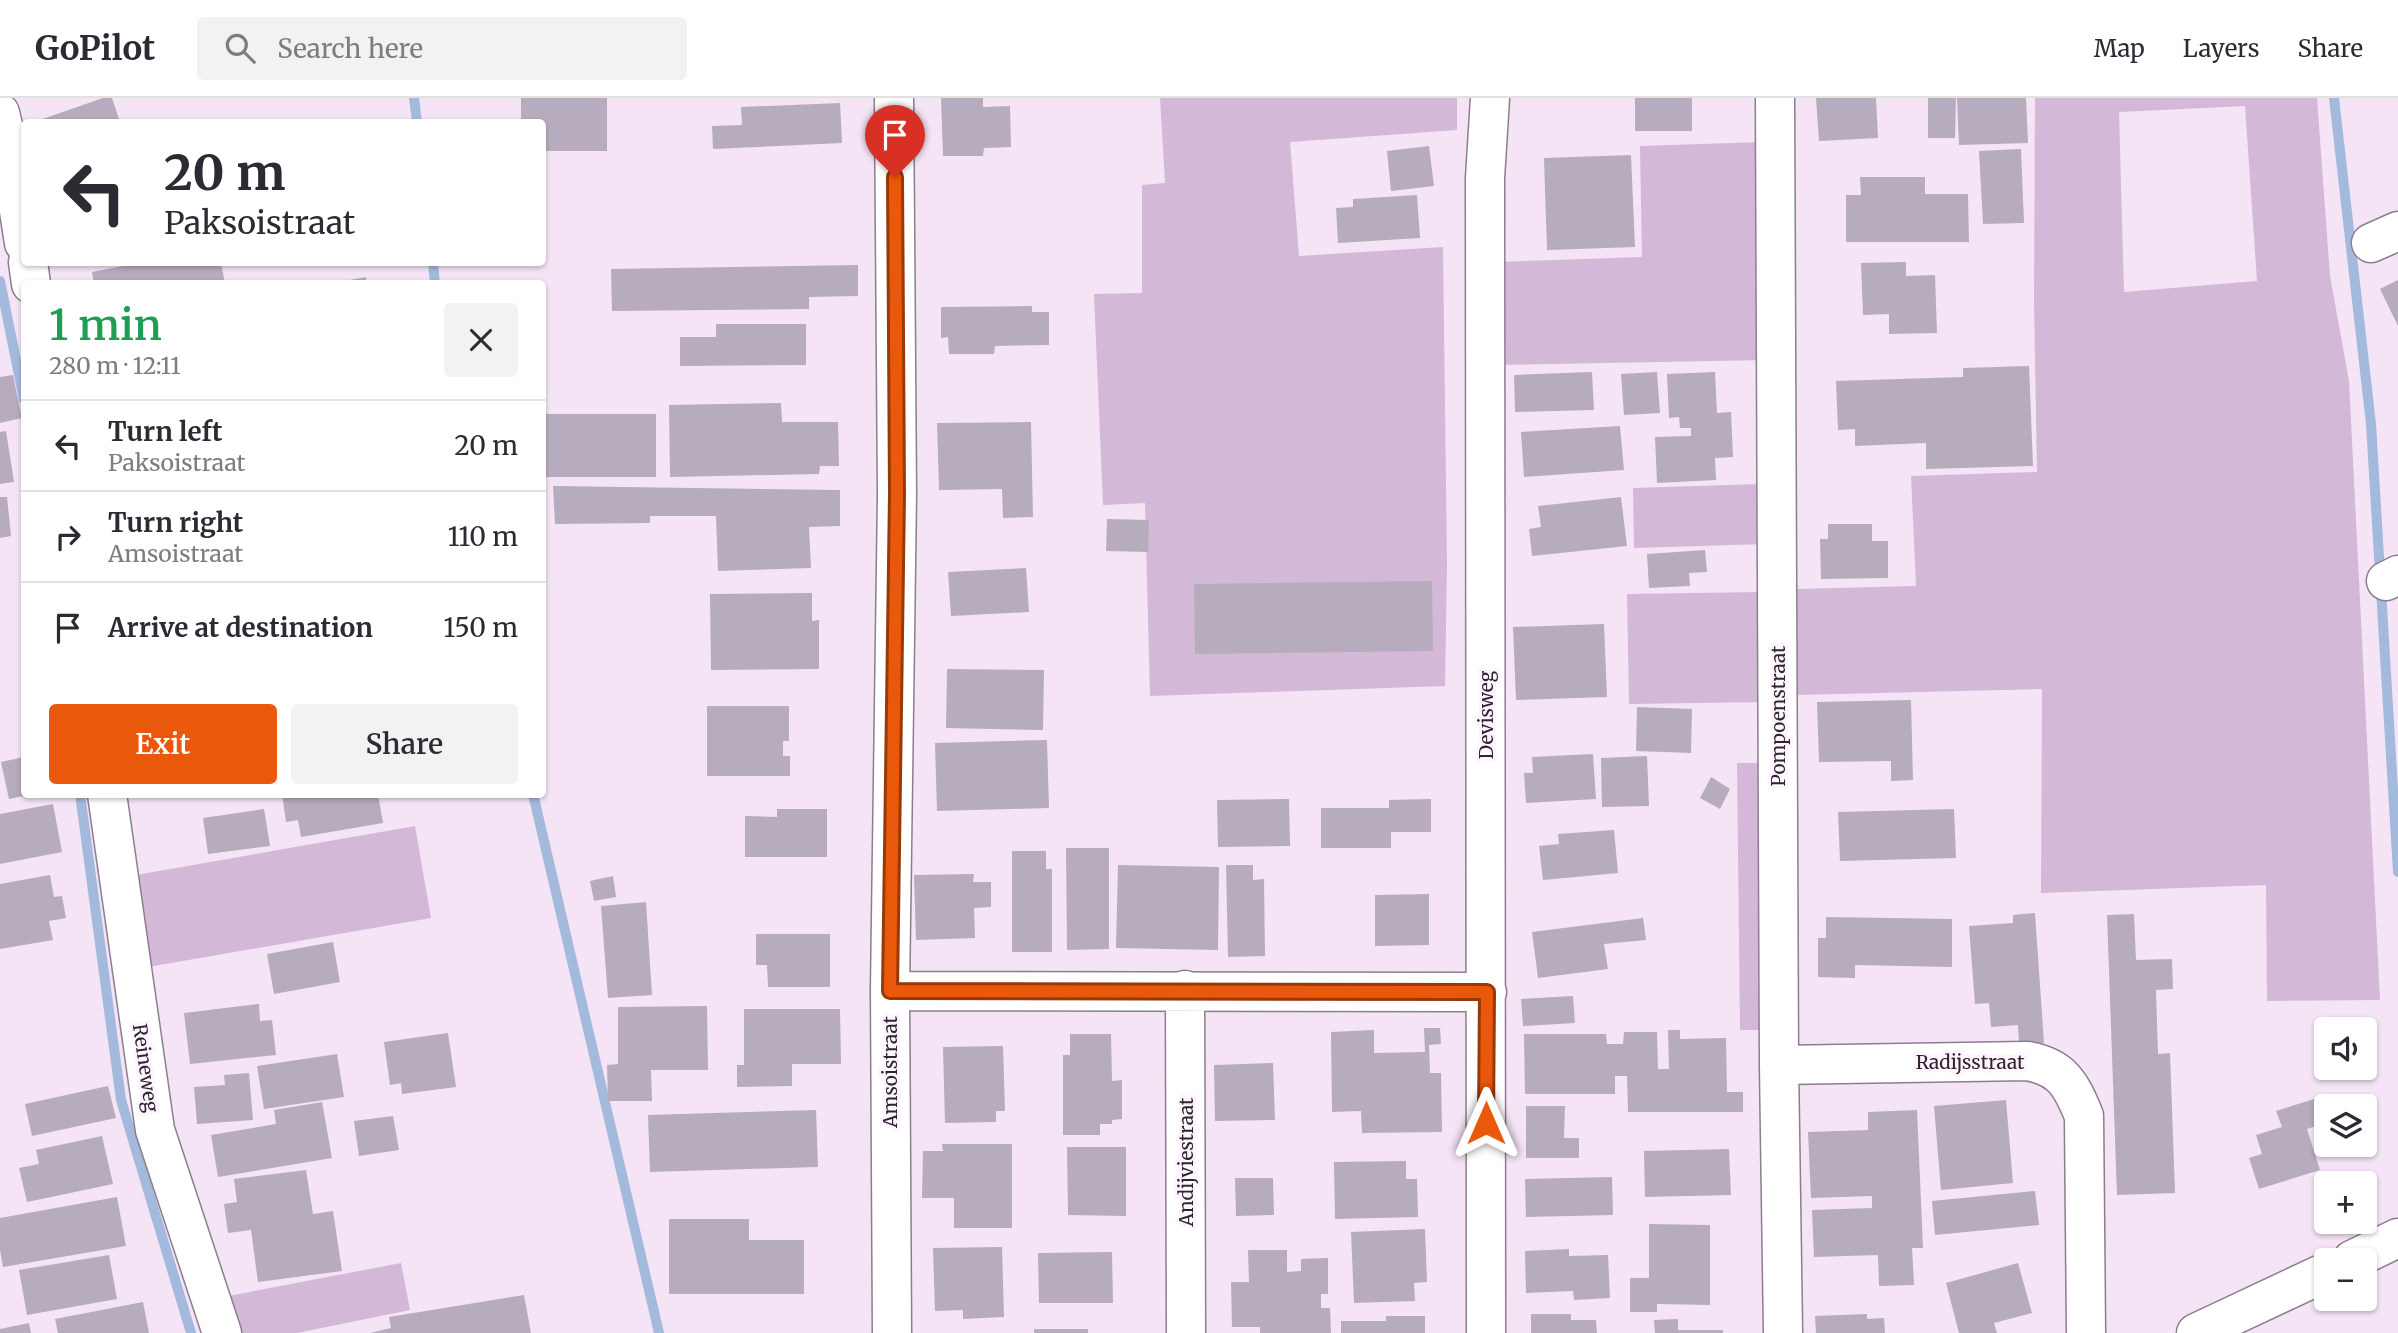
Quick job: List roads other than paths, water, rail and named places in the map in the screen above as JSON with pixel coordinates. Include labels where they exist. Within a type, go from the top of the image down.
[{"type":"street","name":"Amsoistraat","points":[[892,1333],[890,991],[897,494],[894,98]]},
{"type":"street","name":"Devisweg","points":[[1486,1333],[1485,178],[1490,98]]},
{"type":"street","name":"Pompoenstraat","points":[[1775,98],[1779,1065],[1783,1333]]},
{"type":"street","points":[[0,113],[11,159],[21,224]]},
{"type":"street","name":"Reineweg","points":[[108,798],[155,1130],[222,1333]]},
{"type":"street","name":"Andijviestraat","points":[[1185,990],[1186,1333]]},
{"type":"street","points":[[890,991],[1487,992]]},
{"type":"street","name":"Radijsstraat","points":[[1779,1065],[2027,1061],[2047,1065],[2073,1088],[2084,1116],[2085,1333]]},
{"type":"street","points":[[2377,1248],[2398,1238]]},
{"type":"street","points":[[2213,1329],[2314,1278]]},
{"type":"waterway","points":[[414,98],[417,119]]},
{"type":"waterway","points":[[2334,98],[2371,424],[2398,872]]},
{"type":"waterway","points":[[433,266],[435,280]]},
{"type":"waterway","points":[[0,281],[21,385]]},
{"type":"waterway","points":[[81,798],[121,1100],[191,1333]]},
{"type":"waterway","points":[[534,798],[659,1333]]}]
